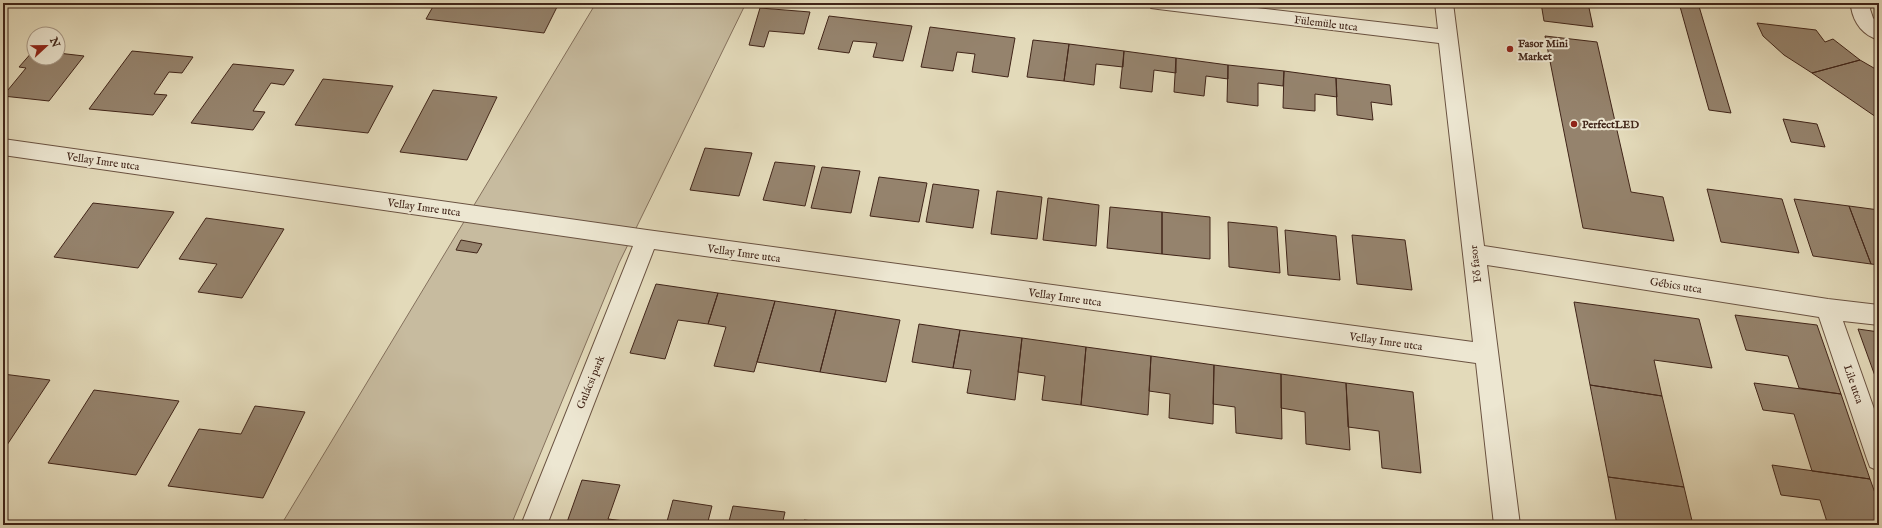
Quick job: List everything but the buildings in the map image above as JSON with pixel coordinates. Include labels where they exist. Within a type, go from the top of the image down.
[{"type":"street","name":"Fülemüle utca","points":[[1158,3],[1448,37]]},
{"type":"street","name":"Fő fasor","points":[[1444,3],[1507,525]]},
{"type":"street","points":[[1864,3],[1860,7],[1862,18],[1874,31],[1879,33]]},
{"type":"street","name":"Vellay Imre utca","points":[[3,147],[647,239],[1486,354]]},
{"type":"street","name":"Gulácsi park","points":[[534,525],[647,239]]},
{"type":"street","name":"Gébics utca","points":[[1474,254],[1828,309],[1879,315]]},
{"type":"street","name":"Lile utca","points":[[1828,309],[1879,459]]},
{"type":"shaded area","points":[[596,3],[746,3],[619,263],[511,525],[281,525]]},
{"type":"place","name":"Fasor Mini Market","points":[[1510,49]]},
{"type":"place","name":"PerfectLED","points":[[1574,124]]}]
